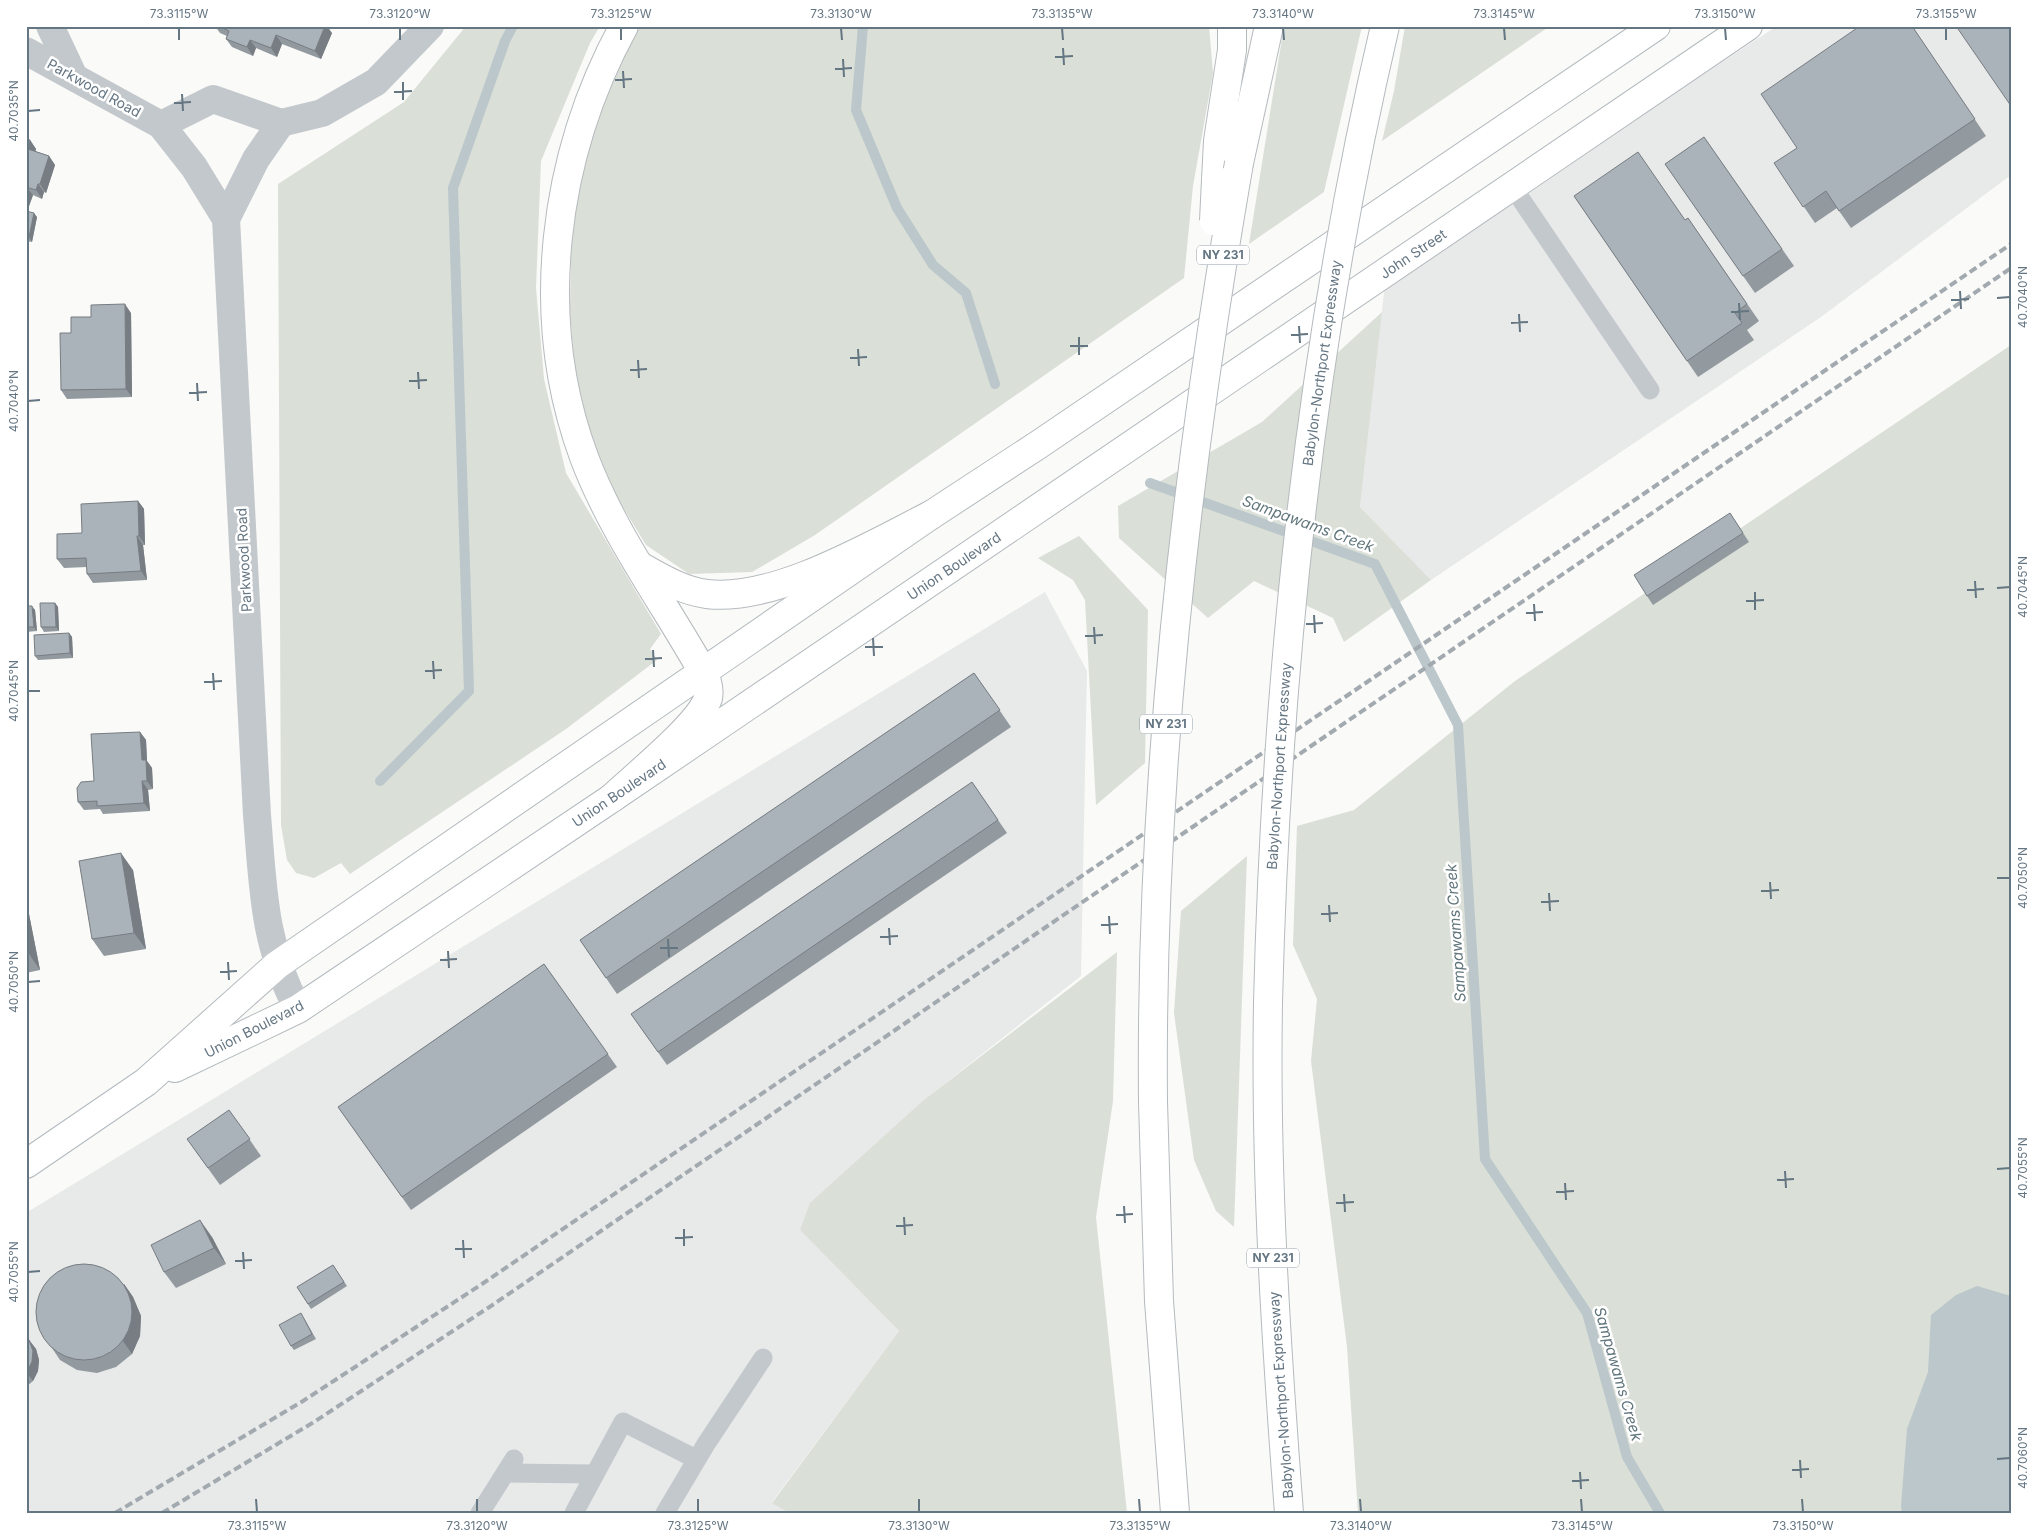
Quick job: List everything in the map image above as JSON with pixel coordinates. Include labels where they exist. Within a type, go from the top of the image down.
[{"type":"main road","points":[[612,798],[696,719],[708,696],[708,686],[703,672],[638,565],[596,486],[576,433],[562,368],[555,304],[555,271],[558,234],[570,162],[580,127],[596,84],[624,26]]},
{"type":"main road","points":[[1208,347],[1218,141],[1232,50],[1232,26]]},
{"type":"main road","name":"NY 231","points":[[1175,1513],[1159,1301],[1153,1102],[1152,1028],[1156,889],[1164,756],[1176,604],[1208,347],[1239,164],[1269,26]]},
{"type":"main road","name":"Babylon-Northport Expressway","points":[[1288,1513],[1268,1181],[1268,1003],[1273,842],[1289,622],[1299,526],[1321,361],[1355,162],[1386,26]]},
{"type":"main road","name":"Union Boulevard","points":[[26,1164],[146,1082],[277,965],[932,515],[1656,26]]},
{"type":"main road","name":"John Street","points":[[1079,481],[1748,26]]},
{"type":"main road","name":"Union Boulevard","points":[[146,1082],[298,1009],[1079,481]]},
{"type":"main road","points":[[638,565],[684,588],[706,594],[725,595],[750,592],[772,587],[824,567],[932,515]]},
{"type":"street","points":[[50,26],[74,77]]},
{"type":"street","points":[[161,125],[214,99],[281,123],[322,113],[376,82],[430,26]]},
{"type":"street","name":"Parkwood Road","points":[[26,50],[161,125],[194,167],[226,220],[257,815],[266,916],[277,965],[285,986],[298,1009]]},
{"type":"street","points":[[226,220],[256,159],[281,123]]},
{"type":"lane","points":[[1512,186],[1650,390]]},
{"type":"lane","points":[[665,1513],[696,1459],[763,1358]]},
{"type":"lane","points":[[574,1513],[623,1422],[696,1459]]},
{"type":"lane","points":[[480,1513],[510,1466],[594,1474]]},
{"type":"shaded area","points":[[466,26],[600,26],[590,43],[541,161],[536,288],[544,379],[566,473],[661,634],[650,649],[657,660],[566,729],[350,874],[341,863],[314,878],[296,873],[287,860],[281,825],[278,184],[404,102]]},
{"type":"shaded area","points":[[632,26],[1209,26],[1213,73],[1193,186],[1184,278],[815,535],[752,572],[689,574],[646,545],[599,468],[576,386],[570,312],[572,208],[595,112]]},
{"type":"shaded area","points":[[1284,26],[1362,26],[1324,192],[1249,244]]},
{"type":"shaded area","points":[[1405,26],[1550,26],[1382,141],[1394,91]]},
{"type":"shaded area","points":[[1777,26],[2011,26],[2011,175],[1821,317],[1431,580],[1360,507],[1385,284]]},
{"type":"shaded area","points":[[1382,312],[1360,507],[1431,580],[1344,642],[1333,618],[1254,581],[1208,618],[1119,538],[1118,506],[1262,422]]},
{"type":"shaded area","points":[[2011,345],[2011,1513],[1358,1513],[1347,1347],[1311,1061],[1317,999],[1293,945],[1297,826],[1354,810],[1515,681]]},
{"type":"shaded area","points":[[1079,536],[1148,610],[1145,763],[1096,805],[1085,600],[1073,580],[1038,558]]},
{"type":"shaded area","points":[[1045,592],[1087,671],[1081,976],[925,1099],[800,1230],[899,1331],[772,1502],[789,1513],[26,1513],[26,1213]]},
{"type":"shaded area","points":[[1247,856],[1234,1227],[1216,1211],[1194,1160],[1174,1013],[1181,911]]},
{"type":"shaded area","points":[[1117,952],[1113,1101],[1096,1217],[1127,1513],[789,1513],[772,1503],[899,1331],[800,1230],[810,1203],[925,1099]]},
{"type":"shaded area","points":[[1977,1286],[2011,1296],[2011,1513],[1902,1513],[1907,1429],[1928,1372],[1931,1315],[1956,1295]]},
{"type":"building","points":[[218,26],[325,26],[315,51],[276,35],[271,48],[250,40],[247,47],[226,39],[229,31]]},
{"type":"building","points":[[1860,26],[1912,26],[1975,119],[1839,211],[1826,191],[1803,207],[1774,163],[1797,148],[1761,94]]},
{"type":"building","points":[[1956,26],[2011,26],[2011,106]]},
{"type":"building","points":[[1704,137],[1782,249],[1743,276],[1665,164]]},
{"type":"building","points":[[26,139],[30,140],[28,149],[49,156],[40,184],[38,184],[36,190],[26,187]]},
{"type":"building","points":[[1638,152],[1685,220],[1688,218],[1747,304],[1735,313],[1742,323],[1687,361],[1574,196]]},
{"type":"building","points":[[26,211],[34,213],[29,237],[26,237]]},
{"type":"building","points":[[125,304],[126,389],[61,390],[60,333],[71,333],[71,317],[91,317],[91,305]]},
{"type":"building","points":[[138,501],[139,536],[137,536],[141,571],[87,574],[86,558],[57,559],[57,534],[82,533],[81,504]]},
{"type":"building","points":[[1730,513],[1743,533],[1647,596],[1634,575]]},
{"type":"building","points":[[40,603],[55,603],[56,627],[41,627]]},
{"type":"building","points":[[26,606],[32,606],[34,627],[26,627]]},
{"type":"building","points":[[69,633],[70,653],[35,656],[34,635]]},
{"type":"building","points":[[974,673],[1000,710],[606,978],[580,940]]},
{"type":"building","points":[[140,732],[142,760],[146,760],[147,781],[142,781],[144,803],[97,806],[97,801],[78,802],[77,788],[81,782],[94,781],[91,734]]},
{"type":"building","points":[[972,782],[998,820],[658,1052],[631,1014]]},
{"type":"building","points":[[121,853],[134,933],[92,939],[79,861]]},
{"type":"building","points":[[26,941],[29,954],[26,954]]},
{"type":"building","points":[[544,964],[608,1054],[402,1197],[338,1107]]},
{"type":"building","points":[[229,1110],[250,1139],[208,1168],[187,1139]]},
{"type":"building","points":[[200,1220],[214,1248],[164,1272],[151,1245]]},
{"type":"building","points":[[84,1264],[102,1268],[118,1278],[128,1294],[132,1312],[128,1330],[118,1346],[102,1356],[84,1360],[66,1356],[50,1346],[40,1330],[36,1312],[40,1294],[50,1278],[66,1268]]},
{"type":"building","points":[[333,1265],[344,1282],[308,1304],[297,1287]]},
{"type":"building","points":[[301,1313],[312,1334],[291,1346],[279,1325]]},
{"type":"building","points":[[26,1336],[33,1351],[32,1362],[26,1373]]},
{"type":"waterway","points":[[380,781],[469,691],[453,188],[505,41],[513,26]]},
{"type":"waterway","name":"Sampawams Creek","points":[[863,26],[856,110],[897,208],[933,265],[966,293],[995,384]]},
{"type":"waterway","name":"Sampawams Creek","points":[[1150,483],[1375,564],[1458,725],[1485,1159],[1587,1313],[1627,1457],[1660,1513]]},
{"type":"railway","points":[[115,1513],[303,1401],[482,1284],[2011,244]]},
{"type":"railway","points":[[162,1513],[314,1422],[494,1304],[2011,268]]}]
